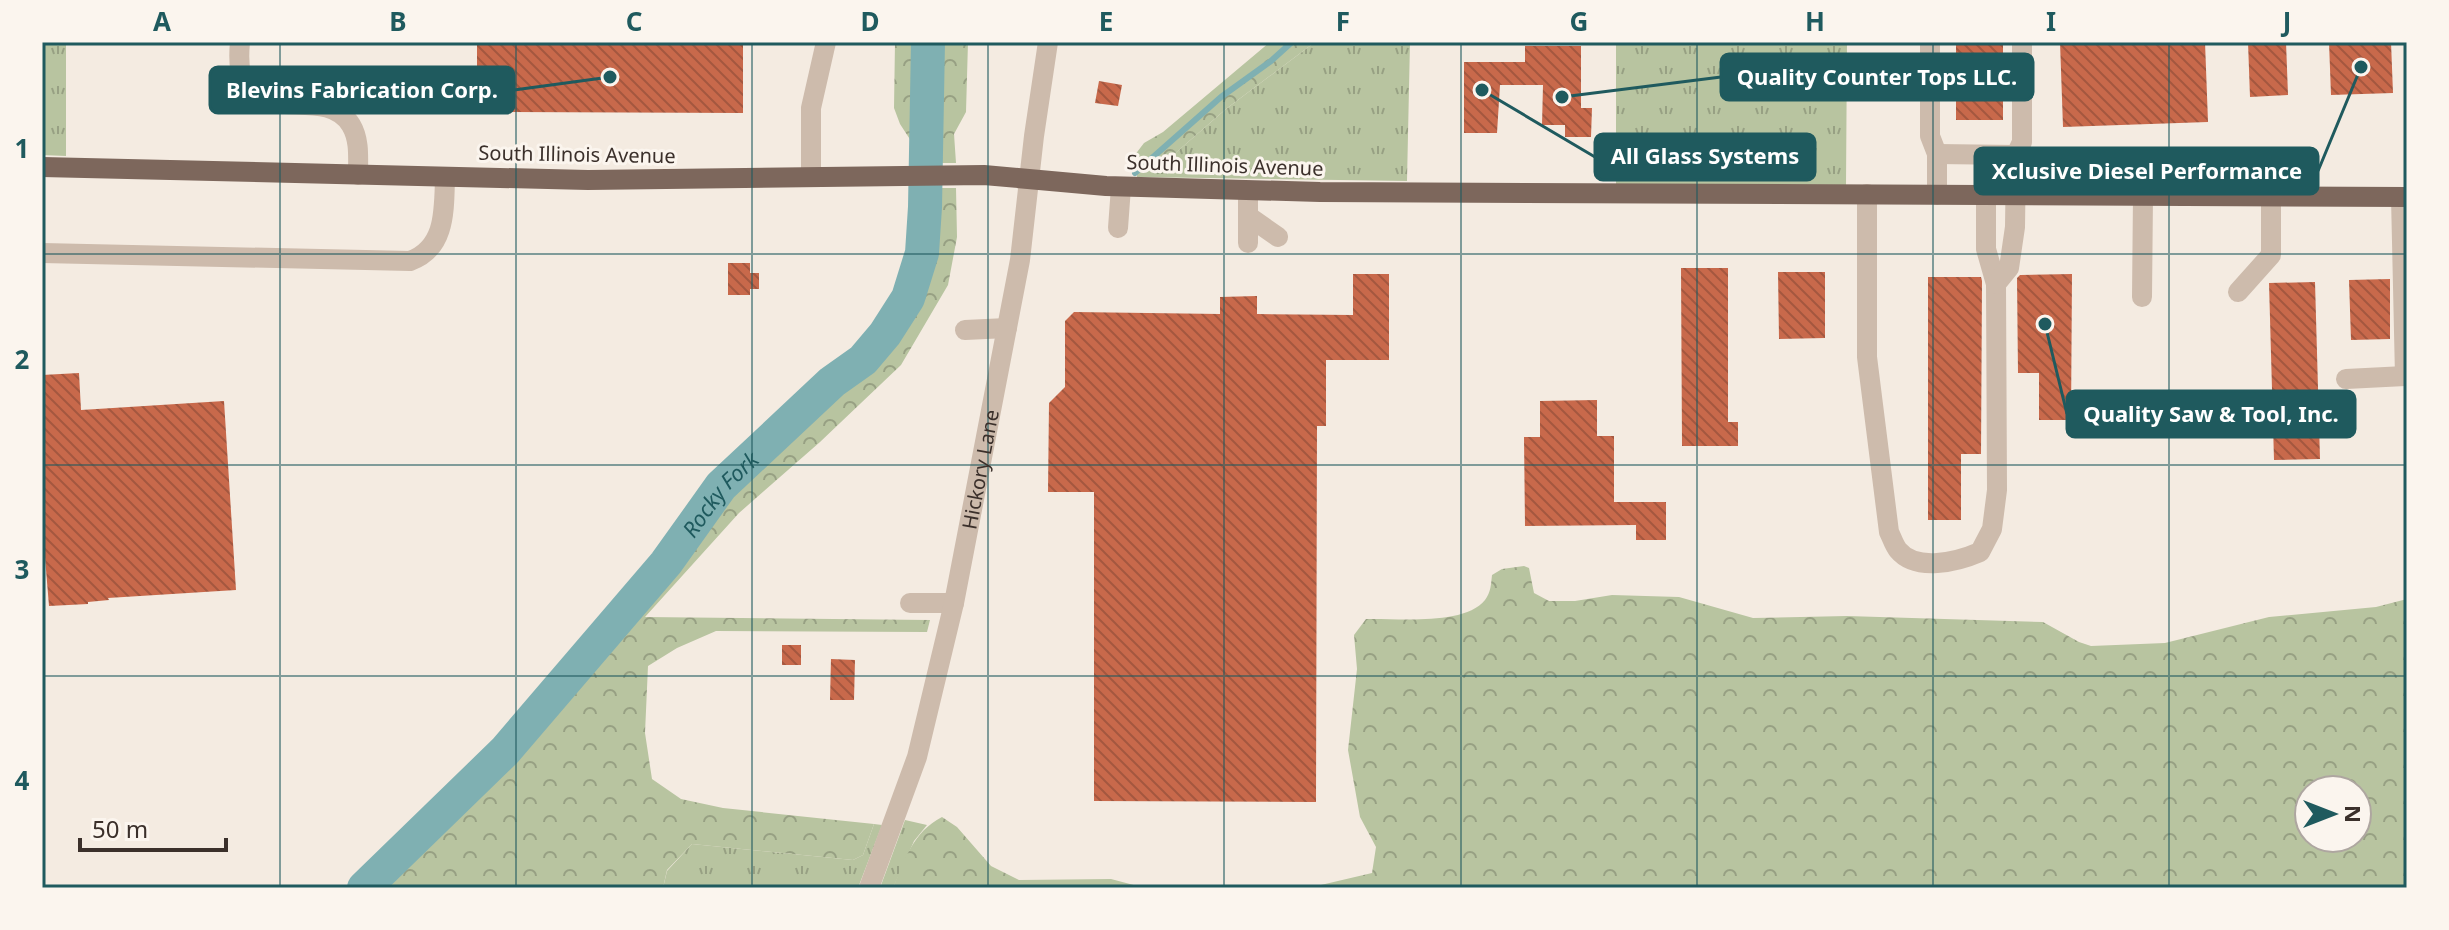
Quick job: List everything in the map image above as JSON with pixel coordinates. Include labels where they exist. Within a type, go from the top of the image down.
[{"type":"main road","name":"South Illinois Avenue","points":[[42,167],[588,180],[974,175],[1121,187],[1248,191],[2404,197]]},
{"type":"street","points":[[240,42],[239,71],[245,89],[273,102],[325,108],[345,118],[356,134],[358,175]]},
{"type":"street","points":[[811,177],[811,108],[826,42]]},
{"type":"street","name":"Hickory Lane","points":[[869,888],[917,757],[954,603],[1025,225],[1048,42]]},
{"type":"street","points":[[1930,42],[1930,136],[1937,154],[1937,195]]},
{"type":"street","points":[[1996,284],[2009,268],[2015,227],[2016,155],[2022,142],[2022,42]]},
{"type":"street","points":[[1937,154],[2016,155]]},
{"type":"street","points":[[42,253],[410,261],[433,246],[439,232],[444,216],[445,177]]},
{"type":"street","points":[[1118,228],[1121,187]]},
{"type":"street","points":[[1248,191],[1248,243]]},
{"type":"street","points":[[1867,194],[1867,357],[1889,532],[1897,549],[1911,561],[1957,561],[1980,552],[1992,529],[1997,490],[1996,284],[1986,249],[1986,195]]},
{"type":"street","points":[[2142,297],[2143,196]]},
{"type":"street","points":[[2238,292],[2271,255],[2271,196]]},
{"type":"street","points":[[2346,379],[2405,376],[2404,197]]},
{"type":"street","points":[[1248,216],[1278,237]]},
{"type":"street","points":[[965,330],[1007,328]]},
{"type":"street","points":[[910,603],[954,603]]},
{"type":"green space","points":[[42,42],[66,42],[66,156],[42,155]]},
{"type":"green space","points":[[895,42],[968,42],[966,112],[954,134],[956,163],[912,163],[913,144],[894,108]]},
{"type":"green space","points":[[1270,42],[1315,42],[1226,109],[1172,156],[1146,170],[1132,165],[1131,160],[1144,143],[1163,132]]},
{"type":"green space","points":[[1315,42],[1410,42],[1407,181],[1137,177],[1137,169],[1146,170],[1172,156],[1226,109]]},
{"type":"green space","points":[[1616,42],[1847,42],[1846,185],[1616,184]]},
{"type":"green space","points":[[926,188],[956,188],[957,237],[948,285],[901,365],[739,513],[645,617],[930,620],[927,632],[716,631],[677,648],[648,666],[645,733],[652,779],[681,799],[723,808],[874,824],[863,855],[853,860],[692,844],[667,870],[663,888],[364,888],[505,751],[666,563],[721,486],[832,382],[863,360],[885,334],[908,298],[922,253]]},
{"type":"green space","points":[[1529,568],[1534,593],[1549,601],[1575,601],[1612,595],[1679,597],[1753,618],[1847,616],[2043,622],[2091,646],[2165,643],[2269,617],[2376,607],[2407,599],[2407,888],[1308,888],[1372,873],[1376,847],[1360,817],[1348,750],[1357,669],[1354,635],[1366,619],[1429,619],[1462,614],[1485,600],[1492,575],[1502,569]]},
{"type":"green space","points":[[942,817],[957,827],[991,866],[1019,880],[1111,879],[1145,888],[893,888],[917,838]]},
{"type":"green space","points":[[905,820],[927,825],[914,841],[893,888],[880,888]]},
{"type":"green space","points":[[874,824],[882,825],[858,888],[663,888],[667,871],[692,844],[853,860],[863,855]]},
{"type":"building","points":[[477,42],[743,42],[743,113],[477,112]]},
{"type":"building","points":[[1956,42],[2003,42],[2003,120],[1956,120]]},
{"type":"building","points":[[2060,42],[2205,42],[2208,122],[2063,127]]},
{"type":"building","points":[[2248,42],[2286,42],[2288,95],[2250,97]]},
{"type":"building","points":[[2329,42],[2391,42],[2393,93],[2331,95]]},
{"type":"building","points":[[1525,46],[1581,46],[1581,108],[1592,108],[1591,137],[1565,137],[1565,125],[1542,125],[1543,85],[1500,85],[1497,133],[1464,133],[1464,62],[1525,62]]},
{"type":"building","points":[[1099,81],[1122,85],[1118,106],[1095,103]]},
{"type":"building","points":[[728,263],[750,263],[750,273],[759,273],[759,289],[750,289],[750,295],[728,295]]},
{"type":"building","points":[[1681,268],[1728,268],[1728,422],[1738,422],[1738,446],[1682,446]]},
{"type":"building","points":[[1778,272],[1825,272],[1825,338],[1779,339]]},
{"type":"building","points":[[1353,274],[1389,274],[1389,360],[1326,360],[1326,426],[1317,426],[1316,802],[1094,801],[1094,492],[1048,492],[1049,403],[1065,387],[1065,321],[1074,312],[1220,314],[1220,297],[1257,296],[1257,314],[1353,315]]},
{"type":"building","points":[[2072,274],[2071,420],[2039,420],[2039,373],[2018,373],[2017,278],[2020,275]]},
{"type":"building","points":[[1928,277],[1981,277],[1982,281],[1981,454],[1961,454],[1961,520],[1928,520]]},
{"type":"building","points":[[2390,279],[2390,339],[2351,340],[2349,280]]},
{"type":"building","points":[[2315,282],[2320,459],[2274,460],[2269,283]]},
{"type":"building","points":[[79,373],[81,410],[224,401],[236,590],[108,598],[88,604],[49,606],[42,521],[42,375]]},
{"type":"building","points":[[1597,400],[1597,436],[1614,436],[1614,502],[1666,502],[1666,540],[1636,540],[1636,525],[1525,526],[1524,437],[1540,437],[1540,401]]},
{"type":"building","points":[[782,645],[801,645],[801,665],[782,665]]},
{"type":"building","points":[[831,659],[855,660],[854,700],[830,700]]},
{"type":"waterway","name":"Rocky Fork","points":[[364,888],[505,751],[666,563],[721,486],[832,382],[863,360],[885,334],[908,298],[922,253],[928,42]]},
{"type":"waterway","points":[[1135,173],[1221,97],[1292,42]]},
{"type":"place","name":"Xclusive Diesel Performance","points":[[2361,67]]},
{"type":"place","name":"Blevins Fabrication Corp.","points":[[610,77]]},
{"type":"place","name":"All Glass Systems","points":[[1482,90]]},
{"type":"place","name":"Quality Counter Tops LLC.","points":[[1562,97]]},
{"type":"place","name":"Quality Saw & Tool, Inc.","points":[[2045,324]]}]
